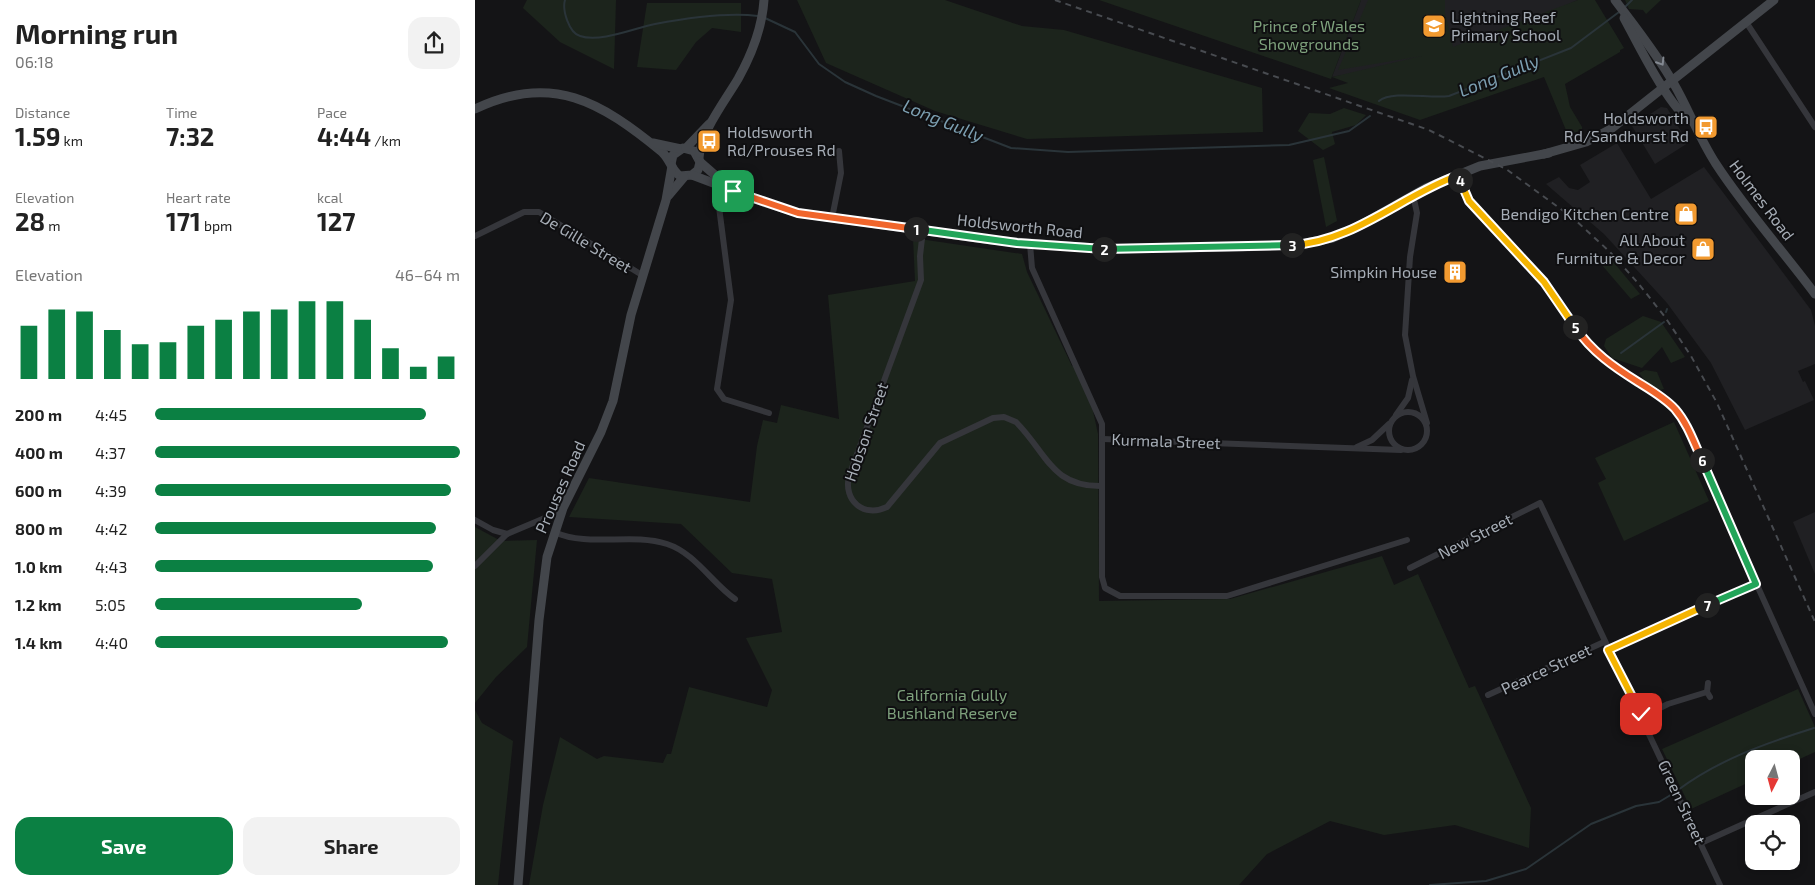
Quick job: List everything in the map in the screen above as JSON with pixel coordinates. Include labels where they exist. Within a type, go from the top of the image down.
[{"type":"main road","points":[[475,109],[516,94],[541,91],[562,93],[590,104],[649,141],[665,155],[676,174],[688,176],[698,170],[699,160],[711,122],[749,59],[763,17],[765,0]]},
{"type":"main road","name":"Holdsworth Road","points":[[688,176],[723,185],[746,196],[798,213],[1030,244],[1142,249],[1305,244],[1342,234],[1413,195],[1459,175],[1514,163],[1577,145],[1602,134],[1673,81],[1774,0]]},
{"type":"main road","name":"Holmes Road","points":[[1620,7],[1649,43],[1673,81],[1688,110],[1691,121],[1722,173],[1815,294]]},
{"type":"main road","name":"Holmes Road","points":[[1620,7],[1664,88],[1679,112],[1691,121]]},
{"type":"main road","points":[[672,165],[673,155],[683,149],[711,122]]},
{"type":"main road","points":[[649,141],[694,151],[699,160]]},
{"type":"main road","name":"Holdsworth Road","points":[[699,160],[723,185]]},
{"type":"main road","name":"Prouses Road","points":[[518,885],[542,590],[547,558],[560,515],[611,407],[620,373],[631,315],[666,200],[672,165]]},
{"type":"main road","name":"Prouses Road","points":[[666,200],[688,176]]},
{"type":"street","points":[[1746,22],[1815,127]]},
{"type":"street","points":[[833,218],[841,172],[839,151]]},
{"type":"street","points":[[1459,175],[1469,201],[1544,282],[1592,349],[1671,405],[1681,416],[1815,714]]},
{"type":"street","points":[[723,185],[719,207],[731,300],[717,389],[724,399],[769,413]]},
{"type":"street","points":[[1413,195],[1417,213],[1410,257],[1405,324],[1413,376],[1427,423],[1429,430],[1421,446],[1409,450],[1401,450],[1390,438],[1393,419],[1409,412],[1417,414],[1427,423]]},
{"type":"street","name":"De Gille Street","points":[[475,236],[524,212],[539,212],[642,275]]},
{"type":"street","name":"Hobson Street","points":[[923,230],[920,256],[921,280],[849,476],[847,488],[850,499],[857,507],[868,511],[887,507],[940,443],[997,417],[1009,418],[1016,422],[1066,479],[1082,486],[1102,486]]},
{"type":"street","name":"Kurmala Street","points":[[1030,244],[1032,268],[1097,410],[1102,424],[1103,439],[1401,450]]},
{"type":"street","name":"Kurmala Street","points":[[1349,449],[1366,444],[1393,419],[1410,393],[1413,376]]},
{"type":"street","points":[[1103,439],[1102,577],[1105,588],[1120,596],[1227,596],[1407,540]]},
{"type":"street","name":"New Street","points":[[1410,568],[1540,503]]},
{"type":"street","name":"Green Street","points":[[1540,503],[1604,642],[1680,796],[1720,885]]},
{"type":"street","points":[[475,566],[507,534],[552,514],[560,515]]},
{"type":"street","points":[[475,520],[493,530],[507,534]]},
{"type":"street","points":[[554,532],[576,540],[641,541],[666,544],[686,555],[735,599]]},
{"type":"street","name":"Pearce Street","points":[[1608,650],[1756,584]]},
{"type":"street","name":"Pearce Street","points":[[1488,695],[1604,642]]},
{"type":"street","points":[[1642,717],[1668,704],[1708,694],[1708,684]]},
{"type":"street","points":[[1701,843],[1815,792]]},
{"type":"shaded area","name":"Lightning Reef Primary School","points":[[1361,0],[1578,0],[1451,55],[1332,77]]},
{"type":"shaded area","points":[[1661,107],[1667,108],[1688,143],[1655,164],[1632,126]]},
{"type":"shaded area","points":[[1617,143],[1651,199],[1704,167],[1811,310],[1815,326],[1815,364],[1798,371],[1814,400],[1745,430],[1711,363],[1667,303],[1604,234],[1546,184],[1559,177],[1569,188],[1578,190],[1590,182],[1580,165]]},
{"type":"shaded area","points":[[1815,512],[1815,574],[1793,522]]},
{"type":"green space","points":[[527,0],[616,0],[614,69],[560,42],[523,8]]},
{"type":"green space","points":[[797,0],[945,0],[1022,26],[1064,30],[1262,88],[1263,132],[1027,139],[935,111],[826,63]]},
{"type":"green space","name":"Prince of Wales Showgrounds","points":[[1099,0],[1361,0],[1331,79]]},
{"type":"green space","points":[[1368,0],[1445,0],[1445,13],[1453,47],[1578,0],[1595,0],[1624,48],[1565,84],[1570,107],[1582,127],[1582,130],[1568,135],[1544,77],[1420,120],[1329,88],[1348,83],[1332,77],[1422,56],[1338,70]]},
{"type":"green space","points":[[1625,0],[1661,0],[1646,14],[1643,10],[1629,9]]},
{"type":"green space","points":[[647,3],[741,3],[741,32],[712,28],[696,42],[676,70],[637,67]]},
{"type":"green space","points":[[1344,108],[1366,115],[1356,125],[1332,132],[1335,144],[1323,150],[1298,131],[1309,113],[1330,114]]},
{"type":"green space","points":[[1324,157],[1337,221],[1326,227],[1313,160]]},
{"type":"green space","name":"California Gully Bushland Reserve","points":[[913,238],[1022,254],[1027,272],[1072,366],[1074,366],[1093,411],[1098,434],[1099,601],[1230,599],[1382,556],[1394,585],[1418,574],[1469,688],[1475,686],[1531,808],[1529,848],[1455,825],[1384,835],[1330,821],[1267,854],[1239,885],[529,885],[543,805],[560,737],[597,759],[604,756],[663,763],[667,754],[671,754],[689,687],[767,707],[772,690],[746,638],[782,632],[772,579],[732,573],[681,524],[569,517],[589,478],[750,502],[757,446],[763,420],[777,423],[781,405],[839,419],[828,295],[915,281]]},
{"type":"green space","points":[[1610,258],[1640,294],[1631,299],[1601,264]]},
{"type":"green space","points":[[1643,316],[1661,322],[1685,357],[1671,363],[1662,347],[1642,368],[1612,358],[1604,346],[1606,339]]},
{"type":"green space","points":[[1645,370],[1657,372],[1664,389],[1659,390],[1646,382],[1639,373]]},
{"type":"green space","points":[[1674,422],[1709,501],[1624,541],[1598,483],[1606,479],[1595,458]]},
{"type":"green space","points":[[475,527],[501,541],[537,540],[527,647],[496,677],[475,703]]},
{"type":"green space","points":[[1798,689],[1815,727],[1815,752],[1800,759],[1800,750],[1745,750],[1745,784],[1691,809],[1662,749]]},
{"type":"green space","points":[[475,710],[482,723],[513,741],[498,885],[475,885]]},
{"type":"waterway","name":"Long Gully","points":[[565,0],[567,21],[573,31],[580,36],[588,38],[597,38],[655,24],[693,18],[720,15],[758,16]]},
{"type":"waterway","name":"Long Gully","points":[[1625,7],[1632,0]]},
{"type":"waterway","name":"Long Gully","points":[[1379,101],[1402,95],[1449,96],[1571,48],[1619,12]]},
{"type":"waterway","name":"Long Gully","points":[[765,18],[795,32],[819,64],[845,82],[876,96],[1011,148],[1068,152],[1289,145],[1349,131],[1370,116]]},
{"type":"waterway","points":[[1621,353],[1664,322]]},
{"type":"waterway","points":[[1678,790],[1693,779],[1743,753],[1814,728]]},
{"type":"waterway","points":[[1430,885],[1486,881],[1526,869],[1591,824],[1636,806],[1659,802],[1674,793]]},
{"type":"railway","points":[[1055,0],[1429,130],[1506,169],[1573,218],[1610,252],[1638,283],[1665,317],[1691,356],[1717,403],[1815,622]]},
{"type":"place","name":"Lightning Reef Primary School","points":[[1434,26]]},
{"type":"place","name":"Holdsworth Rd/Sandhurst Rd","points":[[1706,127]]},
{"type":"place","name":"Holdsworth Rd/Prouses Rd","points":[[709,141]]},
{"type":"place","name":"Bendigo Kitchen Centre","points":[[1686,214]]},
{"type":"place","name":"All About Furniture & Decor","points":[[1703,249]]},
{"type":"place","name":"Simpkin House","points":[[1455,272]]},
{"type":"route","points":[[733,191],[766,204],[798,213],[1004,242],[1105,249],[1171,249],[1314,243],[1342,234],[1434,184],[1459,175],[1463,190],[1469,201],[1544,282],[1592,349],[1615,367],[1663,398],[1681,416],[1756,584],[1608,650],[1641,714]]}]
